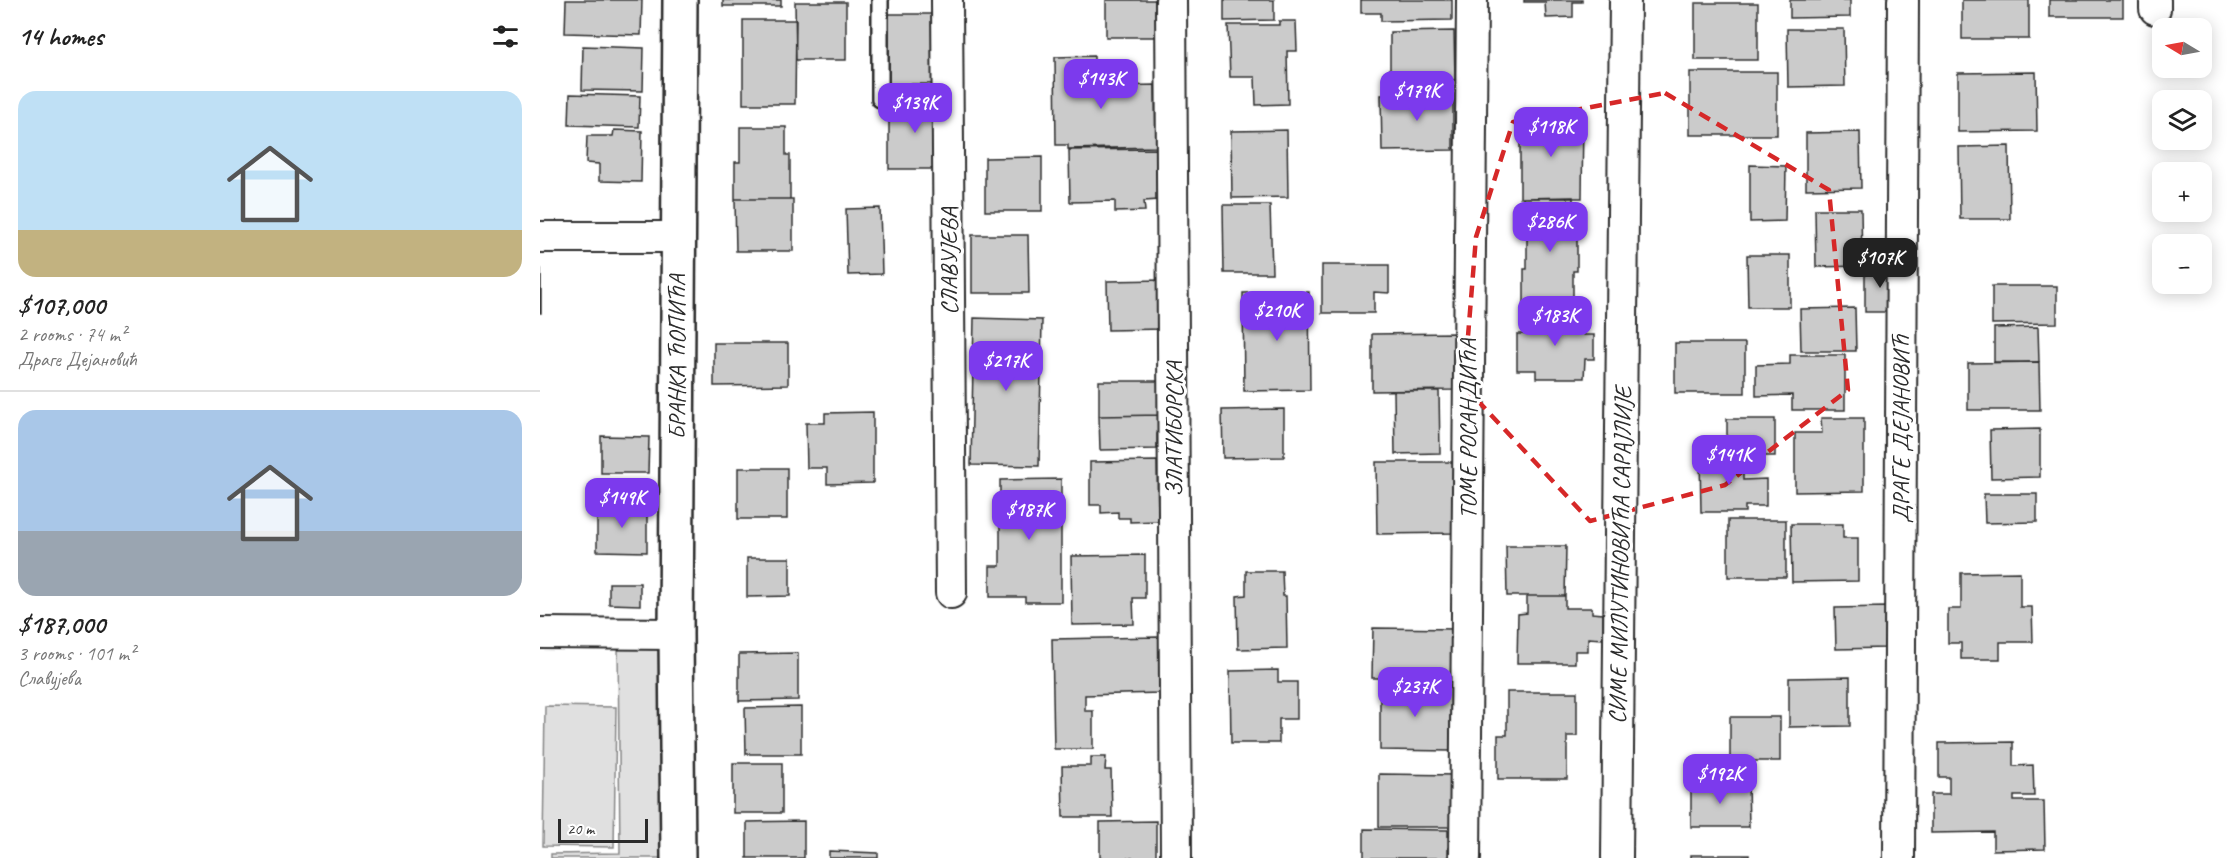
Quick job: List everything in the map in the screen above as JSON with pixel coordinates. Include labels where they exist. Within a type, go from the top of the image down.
[{"type":"street","name":"БРАНКА ЋОПИЋА","points":[[678,858],[676,634],[680,0]]},
{"type":"street","name":"СЛАВУЈЕВА","points":[[947,0],[951,593]]},
{"type":"street","name":"ЗЛАТИБОРСКА","points":[[1171,0],[1176,858]]},
{"type":"street","name":"ТОМЕ РОСАНДИЋА","points":[[1465,858],[1472,0]]},
{"type":"street","name":"СИМЕ МИЛУТИНОВИЋА САРАЈЛИЈЕ","points":[[1617,858],[1625,0]]},
{"type":"street","name":"ДРАГЕ ДЕЈАНОВИЋ","points":[[1899,858],[1903,0]]},
{"type":"street","points":[[540,237],[677,237]]},
{"type":"street","points":[[540,633],[676,634]]},
{"type":"lane","points":[[879,99],[880,0]]},
{"type":"highlighted area","points":[[1665,93],[1829,190],[1848,390],[1725,485],[1590,521],[1464,386],[1476,237],[1513,122]]},
{"type":"shaded area","points":[[662,643],[664,858],[551,858],[551,854],[620,853],[618,644]]},
{"type":"shaded area","points":[[545,706],[616,707],[614,847],[543,846]]},
{"type":"building","points":[[566,0],[642,0],[641,35],[565,33]]},
{"type":"building","points":[[723,0],[781,0],[781,6],[723,6]]},
{"type":"building","points":[[1106,0],[1161,0],[1162,37],[1106,37]]},
{"type":"building","points":[[1224,0],[1274,0],[1274,20],[1224,21]]},
{"type":"building","points":[[1361,0],[1452,0],[1452,20],[1381,21],[1381,13],[1361,13]]},
{"type":"building","points":[[1524,0],[1582,0],[1582,2],[1573,2],[1573,17],[1546,18],[1545,2],[1524,2]]},
{"type":"building","points":[[1790,0],[1850,0],[1850,17],[1790,18]]},
{"type":"building","points":[[1962,0],[2029,0],[2029,39],[1962,39]]},
{"type":"building","points":[[2049,0],[2123,0],[2123,17],[2049,17]]},
{"type":"building","points":[[795,2],[846,2],[846,60],[796,60]]},
{"type":"building","points":[[1695,3],[1758,3],[1758,60],[1695,60]]},
{"type":"building","points":[[889,14],[941,14],[941,84],[889,84]]},
{"type":"building","points":[[743,20],[796,20],[795,104],[743,104]]},
{"type":"building","points":[[1279,21],[1296,21],[1297,51],[1287,51],[1288,104],[1256,105],[1255,77],[1230,77],[1228,25],[1279,25]]},
{"type":"building","points":[[1787,29],[1844,29],[1845,86],[1788,87]]},
{"type":"building","points":[[1454,31],[1455,80],[1390,80],[1390,32]]},
{"type":"building","points":[[583,46],[644,48],[643,91],[582,90]]},
{"type":"building","points":[[1094,56],[1094,77],[1089,77],[1089,96],[1114,96],[1113,86],[1155,85],[1156,147],[1068,149],[1068,145],[1056,145],[1055,57]]},
{"type":"building","points":[[1690,72],[1777,72],[1777,135],[1690,135]]},
{"type":"building","points":[[2036,72],[2037,131],[1958,132],[1958,73]]},
{"type":"building","points":[[570,94],[640,96],[639,127],[569,125]]},
{"type":"building","points":[[1453,94],[1453,150],[1382,151],[1381,95]]},
{"type":"building","points":[[889,100],[941,100],[941,169],[889,169]]},
{"type":"building","points":[[1520,118],[1583,118],[1582,198],[1520,198]]},
{"type":"building","points":[[740,127],[786,127],[786,155],[790,155],[790,199],[735,199],[735,162],[740,162]]},
{"type":"building","points":[[614,130],[642,131],[641,182],[599,181],[599,164],[586,163],[587,136],[613,136]]},
{"type":"building","points":[[1287,130],[1288,197],[1232,198],[1231,131]]},
{"type":"building","points":[[1860,132],[1861,188],[1806,189],[1806,133]]},
{"type":"building","points":[[2009,146],[2010,219],[1960,219],[1959,147]]},
{"type":"building","points":[[1158,149],[1159,200],[1144,201],[1145,211],[1115,212],[1115,201],[1070,202],[1069,150]]},
{"type":"building","points":[[1042,157],[1042,211],[985,211],[985,158]]},
{"type":"building","points":[[1750,165],[1786,166],[1785,221],[1750,222]]},
{"type":"building","points":[[1573,197],[1573,235],[1577,235],[1577,271],[1573,271],[1573,309],[1524,309],[1527,233],[1524,234],[1523,198]]},
{"type":"building","points":[[735,199],[793,199],[793,251],[736,251]]},
{"type":"building","points":[[1223,205],[1270,205],[1272,273],[1224,273]]},
{"type":"building","points":[[880,208],[882,274],[848,275],[846,209]]},
{"type":"building","points":[[1815,209],[1861,209],[1862,266],[1816,267]]},
{"type":"building","points":[[972,235],[1028,235],[1029,293],[972,293]]},
{"type":"building","points":[[1747,255],[1790,255],[1790,307],[1748,307]]},
{"type":"building","points":[[1322,265],[1389,265],[1389,293],[1374,292],[1374,313],[1322,313]]},
{"type":"building","points":[[1865,266],[1895,266],[1895,312],[1865,312]]},
{"type":"building","points":[[541,269],[541,313],[540,313]]},
{"type":"building","points":[[1163,280],[1164,329],[1108,330],[1107,281]]},
{"type":"building","points":[[1992,286],[2057,286],[2057,323],[1992,324]]},
{"type":"building","points":[[1309,292],[1310,390],[1244,391],[1243,293]]},
{"type":"building","points":[[1855,308],[1856,351],[1801,351],[1800,309]]},
{"type":"building","points":[[1527,315],[1584,315],[1584,335],[1594,335],[1594,359],[1585,359],[1584,378],[1536,378],[1536,370],[1517,370],[1517,334],[1527,334]]},
{"type":"building","points":[[974,318],[1042,320],[1039,466],[971,465]]},
{"type":"building","points":[[2038,327],[2039,362],[1994,362],[1994,328]]},
{"type":"building","points":[[1455,333],[1455,390],[1372,391],[1372,334]]},
{"type":"building","points":[[714,343],[788,343],[788,385],[714,386]]},
{"type":"building","points":[[1675,343],[1745,343],[1745,393],[1675,393]]},
{"type":"building","points":[[1790,355],[1845,355],[1845,410],[1792,410],[1792,395],[1756,396],[1756,365],[1790,364]]},
{"type":"building","points":[[2039,362],[2040,410],[1968,410],[1968,363]]},
{"type":"building","points":[[1099,381],[1161,381],[1161,415],[1099,416]]},
{"type":"building","points":[[1394,391],[1439,391],[1440,453],[1395,454]]},
{"type":"building","points":[[1284,409],[1284,457],[1223,458],[1222,410]]},
{"type":"building","points":[[873,412],[873,483],[827,484],[827,468],[807,468],[806,423],[825,423],[825,413]]},
{"type":"building","points":[[1161,415],[1162,434],[1157,434],[1157,449],[1100,450],[1099,416]]},
{"type":"building","points":[[1821,418],[1864,418],[1864,491],[1795,492],[1795,433],[1822,433]]},
{"type":"building","points":[[1727,419],[1775,419],[1775,456],[1727,456]]},
{"type":"building","points":[[2040,429],[2040,477],[1991,478],[1990,430]]},
{"type":"building","points":[[601,436],[649,437],[648,473],[601,473]]},
{"type":"building","points":[[1743,456],[1743,480],[1766,479],[1766,506],[1745,506],[1745,512],[1701,512],[1700,457]]},
{"type":"building","points":[[1157,461],[1158,521],[1130,522],[1130,518],[1118,518],[1118,512],[1101,513],[1101,505],[1090,505],[1090,462]]},
{"type":"building","points":[[1376,462],[1457,462],[1457,533],[1377,534]]},
{"type":"building","points":[[738,468],[787,468],[787,519],[738,519]]},
{"type":"building","points":[[1061,479],[1061,602],[1025,602],[1025,597],[990,597],[990,566],[1000,566],[1000,480]]},
{"type":"building","points":[[1984,494],[2037,494],[2037,522],[1985,523]]},
{"type":"building","points":[[597,506],[647,507],[647,552],[597,551]]},
{"type":"building","points":[[1728,520],[1786,520],[1786,577],[1728,577]]},
{"type":"building","points":[[1791,524],[1843,524],[1843,538],[1858,538],[1858,581],[1792,582]]},
{"type":"building","points":[[1506,546],[1566,546],[1565,596],[1507,596]]},
{"type":"building","points":[[1145,555],[1145,598],[1133,598],[1134,624],[1072,625],[1071,556]]},
{"type":"building","points":[[747,558],[790,558],[790,596],[747,597]]},
{"type":"building","points":[[1246,571],[1282,571],[1283,596],[1286,596],[1287,648],[1238,649],[1237,596],[1246,595]]},
{"type":"building","points":[[2020,572],[2020,607],[2032,607],[2033,642],[2000,642],[2000,659],[1961,659],[1961,643],[1948,643],[1948,609],[1961,609],[1961,573]]},
{"type":"building","points":[[609,583],[640,583],[640,605],[609,604]]},
{"type":"building","points":[[1527,596],[1565,596],[1565,608],[1592,608],[1592,613],[1603,614],[1603,639],[1588,638],[1588,651],[1575,651],[1575,663],[1517,663],[1518,614],[1527,613]]},
{"type":"building","points":[[1887,607],[1887,648],[1836,649],[1835,608]]},
{"type":"building","points":[[1373,628],[1457,629],[1456,678],[1372,678]]},
{"type":"building","points":[[1159,637],[1160,693],[1085,695],[1085,711],[1093,711],[1093,749],[1054,749],[1052,639]]},
{"type":"building","points":[[798,653],[798,700],[739,701],[739,654]]},
{"type":"building","points":[[1278,670],[1278,682],[1297,682],[1297,719],[1279,719],[1279,743],[1231,743],[1230,671]]},
{"type":"building","points":[[1850,677],[1850,726],[1789,727],[1789,678]]},
{"type":"building","points":[[1380,685],[1451,685],[1450,751],[1380,750]]},
{"type":"building","points":[[1507,692],[1577,692],[1577,736],[1567,736],[1567,779],[1498,779],[1498,735],[1507,735]]},
{"type":"building","points":[[801,707],[801,754],[746,754],[745,708]]},
{"type":"building","points":[[1730,717],[1780,717],[1780,761],[1730,761]]},
{"type":"building","points":[[2013,742],[2013,766],[2033,765],[2034,796],[2014,796],[2014,801],[2044,801],[2045,849],[1993,850],[1993,832],[1931,833],[1931,794],[1949,794],[1949,777],[1939,777],[1939,743]]},
{"type":"building","points":[[1091,757],[1106,757],[1105,770],[1111,770],[1112,817],[1063,817],[1062,766],[1091,766]]},
{"type":"building","points":[[733,763],[782,763],[782,813],[733,813]]},
{"type":"building","points":[[1379,774],[1458,775],[1457,827],[1379,827]]},
{"type":"building","points":[[1691,783],[1748,783],[1749,827],[1691,827]]},
{"type":"building","points":[[804,821],[804,858],[747,858],[747,822]]},
{"type":"building","points":[[1156,821],[1156,858],[1100,858],[1100,822]]},
{"type":"building","points":[[1364,829],[1448,830],[1448,858],[1364,858]]},
{"type":"building","points":[[829,851],[878,853],[878,858],[829,858]]},
{"type":"building","points":[[1691,855],[1749,855],[1749,858],[1691,858]]}]
